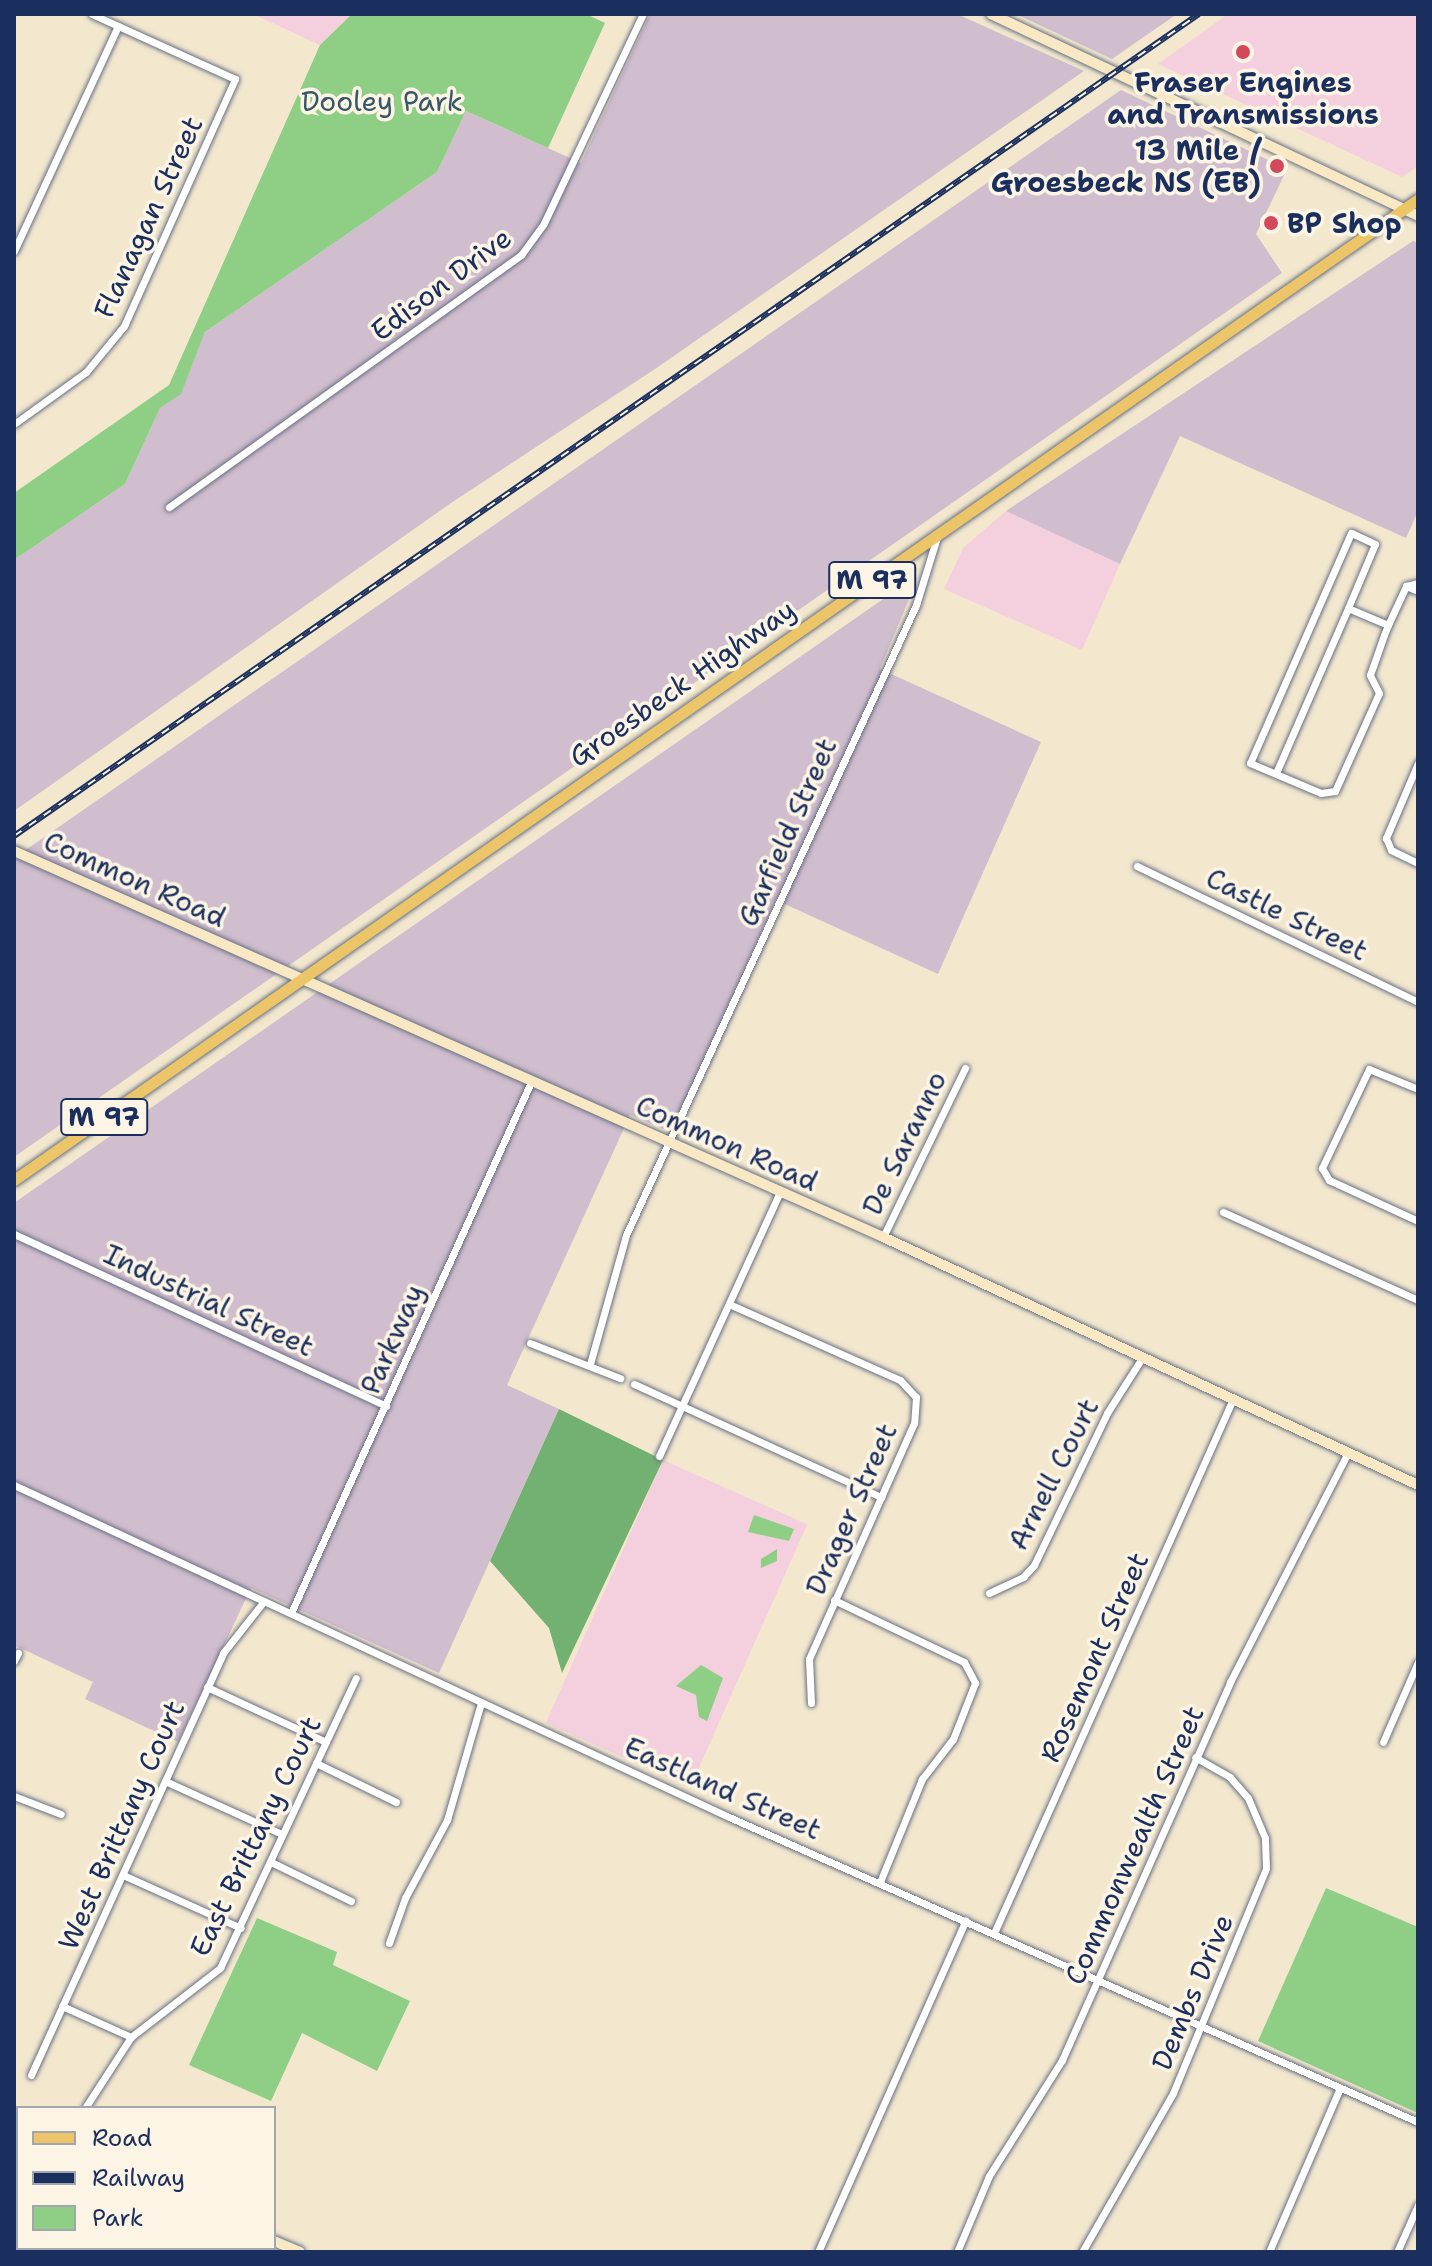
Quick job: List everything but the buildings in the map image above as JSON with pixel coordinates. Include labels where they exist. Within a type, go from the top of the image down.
[{"type":"main road","name":"Groesbeck Highway","points":[[14,1180],[1418,199]]},
{"type":"street","points":[[14,251],[118,26],[92,14]]},
{"type":"street","name":"Edison Drive","points":[[169,507],[521,255],[544,223],[643,14]]},
{"type":"street","points":[[991,14],[1007,17],[1418,216]]},
{"type":"street","name":"Flanagan Street","points":[[14,424],[86,372],[124,326],[235,79],[118,26]]},
{"type":"street","points":[[1276,773],[1375,544],[1351,533],[1250,763],[1321,793],[1335,791],[1379,693],[1370,675],[1406,586]]},
{"type":"street","name":"Garfield Street","points":[[590,1364],[626,1235],[916,605],[937,534]]},
{"type":"street","points":[[1406,586],[1418,583]]},
{"type":"street","points":[[1406,586],[1418,591]]},
{"type":"street","points":[[1348,608],[1388,625]]},
{"type":"street","points":[[1418,763],[1386,838],[1391,850],[1418,863]]},
{"type":"street","name":"Common Road","points":[[14,851],[779,1194],[883,1237],[1418,1485]]},
{"type":"street","name":"Castle Street","points":[[1137,866],[1418,1002]]},
{"type":"street","name":"De Saranno","points":[[883,1237],[965,1068]]},
{"type":"street","points":[[1418,1089],[1369,1069],[1322,1168],[1329,1180],[1418,1221]]},
{"type":"street","name":"Parkway","points":[[291,1613],[531,1082]]},
{"type":"street","points":[[659,1456],[779,1194]]},
{"type":"street","points":[[1223,1212],[1418,1300]]},
{"type":"street","name":"Industrial Street","points":[[14,1234],[386,1406]]},
{"type":"street","name":"Drager Street","points":[[729,1304],[900,1380],[912,1390],[917,1412],[809,1659],[811,1703]]},
{"type":"street","points":[[530,1343],[620,1378]]},
{"type":"street","name":"Arnell Court","points":[[989,1593],[1023,1577],[1043,1552],[1056,1512],[1107,1413],[1142,1358]]},
{"type":"street","points":[[634,1384],[881,1497]]},
{"type":"street","name":"Rosemont Street","points":[[994,1933],[1233,1399]]},
{"type":"street","name":"Commonwealth Street","points":[[957,2252],[989,2176],[1048,2089],[1195,1757],[1348,1452]]},
{"type":"street","name":"Eastland Street","points":[[14,1485],[481,1703],[1418,2122]]},
{"type":"street","points":[[834,1600],[964,1662],[975,1683],[953,1739],[922,1779],[880,1882]]},
{"type":"street","name":"West Brittany Court","points":[[31,2075],[231,1636],[264,1601]]},
{"type":"street","points":[[1383,1742],[1418,1662]]},
{"type":"street","name":"East Brittany Court","points":[[86,2106],[131,2037],[220,1968],[356,1678]]},
{"type":"street","points":[[207,1687],[326,1742]]},
{"type":"street","points":[[389,1943],[405,1898],[447,1820],[481,1703]]},
{"type":"street","name":"Dembs Drive","points":[[1082,2252],[1150,2138],[1203,2026],[1259,1890],[1267,1855],[1248,1798],[1230,1777],[1195,1757]]},
{"type":"street","points":[[316,1763],[396,1802]]},
{"type":"street","points":[[165,1781],[282,1834]]},
{"type":"street","points":[[14,1796],[61,1814]]},
{"type":"street","points":[[271,1862],[351,1901]]},
{"type":"street","points":[[123,1875],[241,1928]]},
{"type":"street","points":[[818,2252],[966,1920]]},
{"type":"street","points":[[62,2006],[131,2037]]},
{"type":"street","points":[[1269,2252],[1340,2088]]},
{"type":"street","points":[[1397,2252],[1418,2205]]},
{"type":"street","points":[[276,2242],[300,2252]]},
{"type":"shaded area","points":[[253,14],[352,14],[320,45]]},
{"type":"shaded area","points":[[650,14],[957,14],[1084,71],[658,367],[451,503],[14,811],[14,560],[125,484],[160,408],[181,393],[205,332],[437,172],[466,111],[581,163]]},
{"type":"shaded area","points":[[1016,14],[1177,14],[1112,59]]},
{"type":"shaded area","points":[[1228,14],[1418,14],[1418,166],[1402,177],[1158,64]]},
{"type":"shaded area","points":[[1121,90],[1287,169],[1256,234],[1282,273],[14,1157],[14,858]]},
{"type":"shaded area","points":[[1413,241],[1418,243],[1418,511],[1406,538],[1180,436],[1120,564],[1006,511]]},
{"type":"shaded area","points":[[1006,511],[1120,564],[1082,650],[944,589],[963,548]]},
{"type":"shaded area","points":[[899,588],[909,599],[880,669],[1041,742],[938,974],[776,900],[675,1125],[663,1129],[630,1115],[507,1385],[559,1409],[439,1673],[251,1588],[178,1742],[85,1699],[93,1682],[14,1645],[14,1203]]},
{"type":"shaded area","points":[[663,1460],[807,1524],[690,1787],[546,1723]]},
{"type":"green space","name":"Dooley Park","points":[[352,14],[586,14],[605,23],[548,148],[466,111],[437,172],[205,332],[181,394],[160,408],[125,484],[14,560],[14,493],[169,385],[320,45]]},
{"type":"green space","points":[[559,1409],[663,1460],[562,1673],[549,1628],[490,1561]]},
{"type":"green space","points":[[754,1515],[794,1529],[789,1541],[748,1532]]},
{"type":"green space","points":[[777,1549],[777,1561],[761,1568],[761,1559]]},
{"type":"green space","points":[[701,1665],[723,1678],[707,1721],[699,1717],[696,1695],[676,1686]]},
{"type":"green space","points":[[1326,1888],[1418,1927],[1418,2113],[1258,2041]]},
{"type":"green space","points":[[257,1918],[337,1952],[333,1965],[410,2001],[377,2071],[302,2033],[271,2101],[189,2065]]},
{"type":"railway","points":[[14,836],[1199,14]]},
{"type":"place","name":"Fraser Engines and Transmissions","points":[[1243,52]]},
{"type":"place","name":"13 Mile / Groesbeck NS (EB)","points":[[1277,166]]},
{"type":"place","name":"BP Shop","points":[[1271,223]]}]
